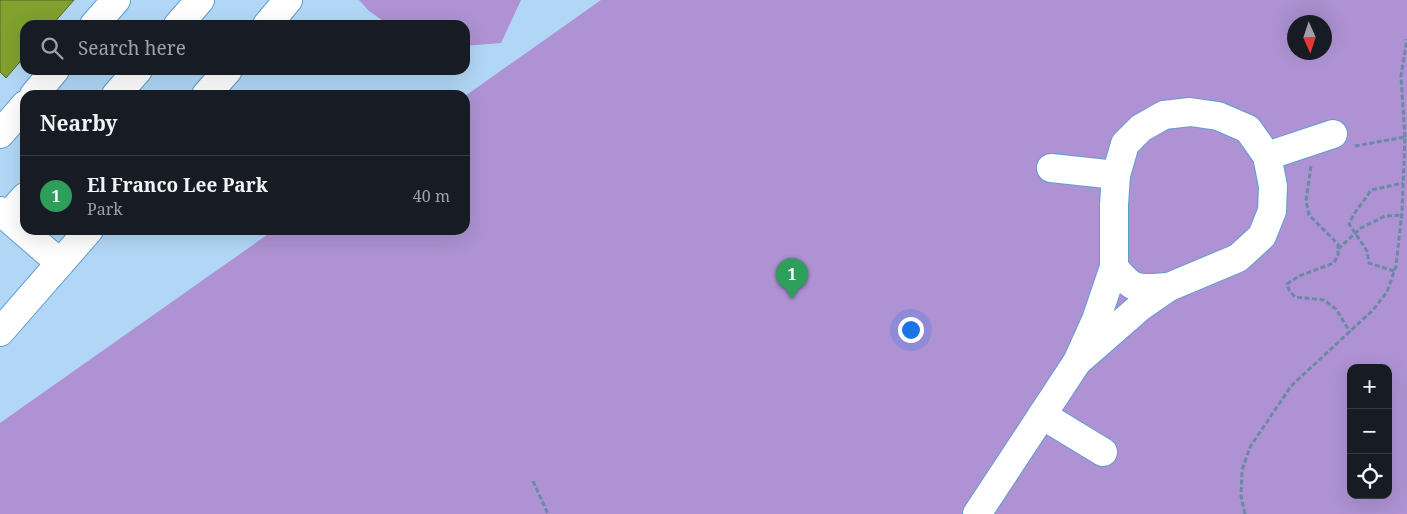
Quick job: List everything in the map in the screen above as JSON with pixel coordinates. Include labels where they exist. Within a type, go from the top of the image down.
[{"type":"street","points":[[98,20],[116,0]]},
{"type":"street","points":[[182,20],[200,0]]},
{"type":"street","points":[[271,20],[288,0]]},
{"type":"street","points":[[38,90],[51,75]]},
{"type":"street","points":[[120,90],[134,75]]},
{"type":"street","points":[[210,90],[224,75]]},
{"type":"street","points":[[0,134],[20,111]]},
{"type":"street","points":[[977,514],[1077,362],[1096,320],[1114,267],[1116,175],[1125,144],[1141,128],[1164,115],[1190,112],[1218,116],[1248,129],[1266,156],[1273,186],[1272,211],[1262,236],[1238,258],[1169,287],[1140,307],[1077,362]]},
{"type":"street","points":[[1266,156],[1343,140]]},
{"type":"street","points":[[1051,168],[1116,175]]},
{"type":"street","points":[[20,201],[4,214],[20,228]]},
{"type":"street","points":[[28,235],[60,263]]},
{"type":"street","points":[[0,332],[85,235]]},
{"type":"street","points":[[1114,267],[1127,283],[1140,288],[1169,287]]},
{"type":"street","points":[[1042,415],[1103,452]]},
{"type":"path","points":[[1245,514],[1241,496],[1242,470],[1250,447],[1291,386],[1373,310],[1387,292],[1394,271],[1402,215],[1405,137],[1401,76],[1407,39]]},
{"type":"path","points":[[1343,140],[1405,137]]},
{"type":"path","points":[[1312,160],[1306,201],[1310,215],[1338,244],[1338,255],[1334,262],[1300,276],[1287,284],[1295,297],[1324,300],[1336,310],[1350,332]]},
{"type":"path","points":[[1394,271],[1369,263],[1367,251],[1349,224],[1354,212],[1365,201],[1371,190],[1403,183]]},
{"type":"path","points":[[1338,250],[1361,228],[1385,216],[1402,215]]},
{"type":"path","points":[[533,481],[548,514]]},
{"type":"shaded area","points":[[359,0],[521,0],[501,43],[470,46],[470,20],[382,20],[369,11]]},
{"type":"shaded area","points":[[601,0],[1407,0],[1407,514],[0,514],[0,423],[267,235],[470,235],[470,92]]},
{"type":"building","points":[[0,0],[74,0],[56,20],[20,20],[20,62],[6,78],[0,72]]},
{"type":"place","name":"El Franco Lee Park","points":[[792,299]]}]
